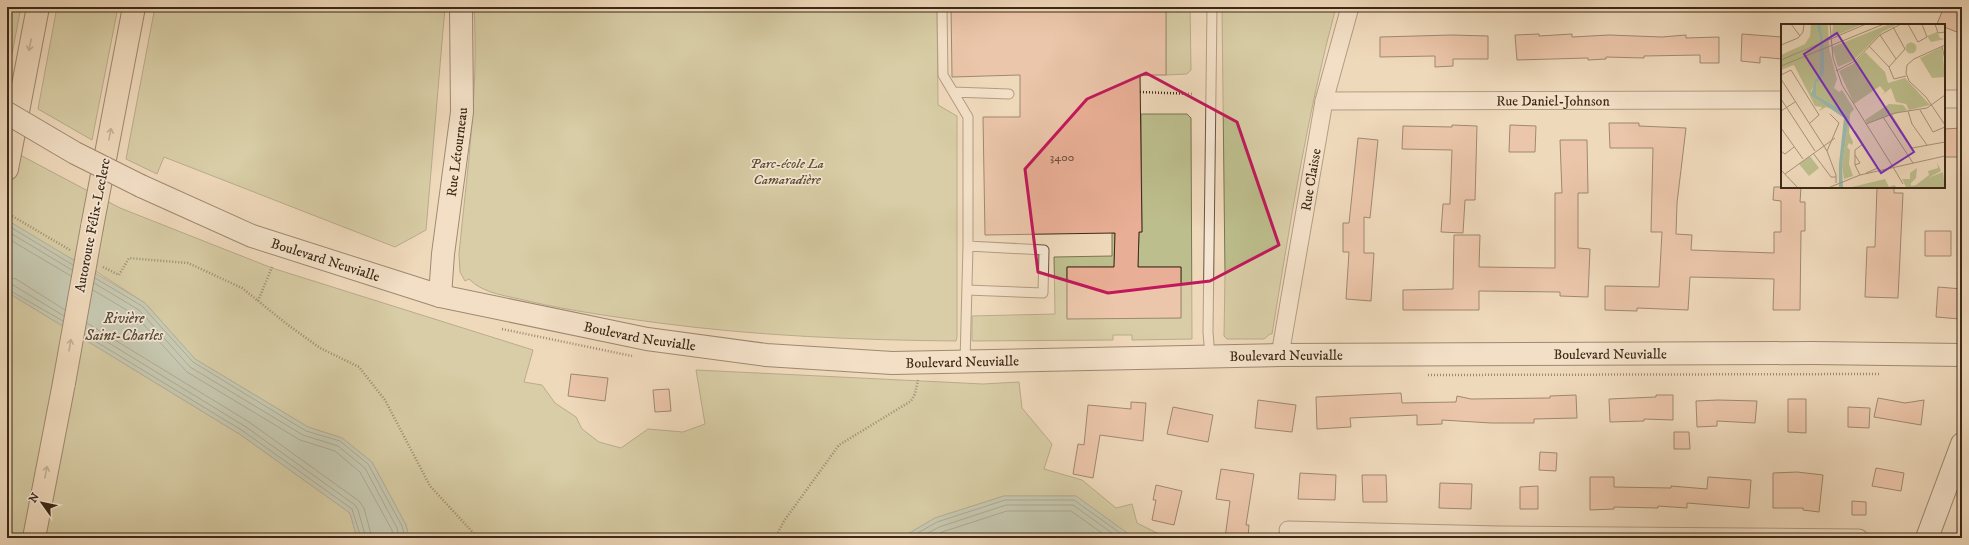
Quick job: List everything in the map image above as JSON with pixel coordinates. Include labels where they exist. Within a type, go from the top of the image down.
[{"type":"highway","points":[[7,169],[38,7]]},
{"type":"highway","name":"Autoroute Félix-Leclerc","points":[[34,538],[134,7]]},
{"type":"main road","name":"Rue Létourneau","points":[[440,296],[443,254],[462,112],[461,7]]},
{"type":"main road","name":"Boulevard Neuvialle","points":[[7,114],[82,157],[252,236],[440,296],[647,339],[766,355],[892,363],[1280,355],[1813,353],[1962,355]]},
{"type":"main road","points":[[1927,538],[1962,444]]},
{"type":"street","name":"Rue Claisse","points":[[1280,355],[1324,101],[1350,7]]},
{"type":"street","points":[[1945,99],[1962,99]]},
{"type":"street","name":"Rue Daniel-Johnson","points":[[1324,101],[1781,100]]},
{"type":"street","points":[[1288,530],[1499,536],[1859,538]]},
{"type":"lane","points":[[942,7],[943,75],[968,117],[968,246],[965,362]]},
{"type":"lane","points":[[1210,356],[1208,332],[1212,7]]},
{"type":"lane","points":[[953,92],[1009,94]]},
{"type":"lane","points":[[967,290],[1043,293],[1044,250],[968,246]]},
{"type":"path","points":[[1140,92],[1194,94]]},
{"type":"path","points":[[7,213],[74,252]]},
{"type":"path","points":[[100,265],[119,275],[129,258],[188,264],[242,288],[288,325],[320,348],[359,367],[385,400],[430,486],[478,538]]},
{"type":"path","points":[[258,301],[272,267]]},
{"type":"path","points":[[1420,375],[1885,374]]},
{"type":"path","points":[[776,538],[784,521],[839,445],[911,401],[916,394],[918,380]]},
{"type":"highlighted area","points":[[1146,73],[1237,122],[1279,245],[1210,281],[1108,293],[1038,272],[1025,169],[1087,99]]},
{"type":"green space","points":[[7,7],[21,7],[7,80]]},
{"type":"green space","points":[[57,7],[118,7],[92,140],[38,109]]},
{"type":"green space","points":[[155,7],[445,7],[426,230],[395,247],[164,157],[157,174],[126,159]]},
{"type":"green space","name":"Parc-école La Camaradière","points":[[474,7],[937,7],[938,105],[957,116],[956,341],[882,340],[770,334],[659,323],[593,314],[544,305],[497,294],[481,288],[469,279],[465,281],[460,272],[459,254],[474,100]]},
{"type":"green space","points":[[1166,7],[1190,7],[1191,70],[1187,74],[1166,75]]},
{"type":"green space","points":[[1222,7],[1336,7],[1316,88],[1272,334],[1264,339],[1227,339],[1224,336],[1225,275]]},
{"type":"green space","points":[[1141,114],[1187,114],[1191,118],[1192,339],[1132,340],[1132,335],[1113,335],[1113,340],[972,341],[972,316],[1055,314],[1054,257],[1112,256],[1112,233],[1115,233],[1114,267],[1067,267],[1067,318],[1181,318],[1181,267],[1138,267],[1139,232],[1142,232]]},
{"type":"green space","points":[[7,148],[120,208],[272,268],[533,350],[524,382],[542,385],[555,403],[576,417],[582,429],[599,442],[621,448],[648,429],[683,432],[705,424],[696,370],[983,384],[1019,382],[1022,408],[1052,444],[1044,469],[1082,480],[1116,508],[1132,504],[1137,523],[1167,538],[1134,538],[1076,496],[1004,496],[935,518],[901,538],[409,538],[406,525],[372,462],[342,438],[308,427],[195,359],[145,303],[97,272],[58,252],[7,220]]},
{"type":"green space","points":[[7,292],[241,435],[350,513],[357,538],[7,538]]},
{"type":"water","name":"Rivière Saint-Charles","points":[[7,220],[145,303],[195,359],[308,427],[342,438],[372,462],[406,525],[409,538],[357,538],[350,513],[241,435],[7,292]]},
{"type":"water","points":[[1004,496],[1076,496],[1134,538],[901,538],[935,518]]},
{"type":"building","points":[[951,7],[1166,7],[1166,75],[1140,75],[1142,232],[1139,232],[1138,267],[1181,267],[1181,318],[1067,319],[1067,267],[1114,267],[1115,233],[985,235],[983,117],[1020,117],[1020,75],[952,77]]},
{"type":"building","points":[[1944,7],[1962,7],[1962,34],[1945,27],[1945,24],[1937,24]]},
{"type":"building","points":[[1539,34],[1539,36],[1572,34],[1572,37],[1609,35],[1662,37],[1686,35],[1686,38],[1719,37],[1719,63],[1700,63],[1700,55],[1644,56],[1644,58],[1606,57],[1606,59],[1588,60],[1588,58],[1517,60],[1515,35]]},
{"type":"building","points":[[1742,34],[1781,37],[1781,59],[1760,57],[1760,63],[1741,61]]},
{"type":"building","points":[[1452,35],[1488,36],[1488,59],[1453,59],[1453,66],[1435,67],[1435,56],[1380,57],[1380,37]]},
{"type":"building","points":[[1609,123],[1639,123],[1639,126],[1686,128],[1677,203],[1676,234],[1692,235],[1691,250],[1774,253],[1774,232],[1781,232],[1781,201],[1773,200],[1774,187],[1801,188],[1800,202],[1805,202],[1805,231],[1801,231],[1800,310],[1773,310],[1774,279],[1690,277],[1688,310],[1637,308],[1637,311],[1605,310],[1605,286],[1659,287],[1662,232],[1651,232],[1653,148],[1610,148]]},
{"type":"building","points":[[1452,125],[1477,126],[1475,200],[1465,200],[1463,233],[1441,232],[1443,204],[1450,204],[1452,150],[1402,149],[1403,126],[1452,127]]},
{"type":"building","points":[[1510,125],[1536,126],[1535,152],[1509,152]]},
{"type":"building","points":[[1962,128],[1962,157],[1945,157],[1945,129]]},
{"type":"building","points":[[1358,138],[1378,140],[1370,218],[1364,217],[1364,253],[1374,253],[1371,301],[1346,299],[1349,252],[1343,252],[1343,223],[1349,223]]},
{"type":"building","points":[[1560,140],[1587,140],[1588,193],[1578,193],[1578,248],[1590,249],[1588,297],[1560,296],[1560,292],[1479,291],[1479,310],[1403,310],[1403,290],[1453,289],[1454,235],[1480,235],[1479,267],[1555,268],[1555,193],[1562,193]]},
{"type":"building","points":[[1877,188],[1894,188],[1894,193],[1903,193],[1898,298],[1865,297],[1867,247],[1875,247]]},
{"type":"building","points":[[1925,231],[1951,231],[1951,256],[1925,256]]},
{"type":"building","points":[[1938,287],[1962,289],[1960,319],[1936,317]]},
{"type":"building","points":[[571,374],[608,378],[605,401],[568,396]]},
{"type":"building","points":[[669,389],[671,411],[655,412],[653,390]]},
{"type":"building","points":[[1401,393],[1402,403],[1456,402],[1457,396],[1471,399],[1550,398],[1550,396],[1576,395],[1577,418],[1534,419],[1534,423],[1491,423],[1442,420],[1442,424],[1417,425],[1417,415],[1350,418],[1351,427],[1317,429],[1316,397]]},
{"type":"building","points":[[1656,395],[1673,395],[1673,420],[1644,419],[1644,421],[1610,422],[1609,399],[1656,397]]},
{"type":"building","points":[[1878,398],[1905,403],[1924,400],[1921,425],[1874,417]]},
{"type":"building","points":[[1788,399],[1806,399],[1806,433],[1788,432]]},
{"type":"building","points":[[1258,400],[1296,405],[1292,432],[1255,428]]},
{"type":"building","points":[[1696,401],[1757,401],[1755,423],[1717,421],[1717,426],[1697,427]]},
{"type":"building","points":[[1131,402],[1146,403],[1143,441],[1100,435],[1093,478],[1073,474],[1078,444],[1084,445],[1088,405],[1131,409]]},
{"type":"building","points":[[1173,407],[1213,415],[1208,442],[1167,434]]},
{"type":"building","points":[[1848,407],[1870,408],[1869,428],[1848,427]]},
{"type":"building","points":[[1674,432],[1689,432],[1690,449],[1674,449]]},
{"type":"building","points":[[1540,452],[1557,453],[1556,471],[1539,470]]},
{"type":"building","points":[[1876,468],[1904,473],[1901,491],[1872,486]]},
{"type":"building","points":[[1221,469],[1254,474],[1246,525],[1249,525],[1248,538],[1225,538],[1230,501],[1216,499]]},
{"type":"building","points":[[1797,472],[1823,475],[1819,512],[1803,510],[1803,508],[1773,508],[1773,473]]},
{"type":"building","points":[[1300,473],[1336,475],[1335,500],[1298,499]]},
{"type":"building","points":[[1362,475],[1386,475],[1387,502],[1363,502]]},
{"type":"building","points":[[1590,477],[1614,477],[1614,487],[1671,488],[1671,486],[1707,489],[1708,477],[1751,480],[1749,508],[1687,503],[1687,508],[1658,506],[1658,508],[1614,507],[1614,509],[1590,510]]},
{"type":"building","points":[[1440,483],[1472,484],[1471,509],[1439,508]]},
{"type":"building","points":[[1156,485],[1182,491],[1174,525],[1152,520],[1156,500],[1153,500]]},
{"type":"building","points":[[1538,486],[1538,509],[1520,509],[1520,487]]},
{"type":"building","points":[[1852,501],[1866,502],[1866,515],[1852,515]]}]
